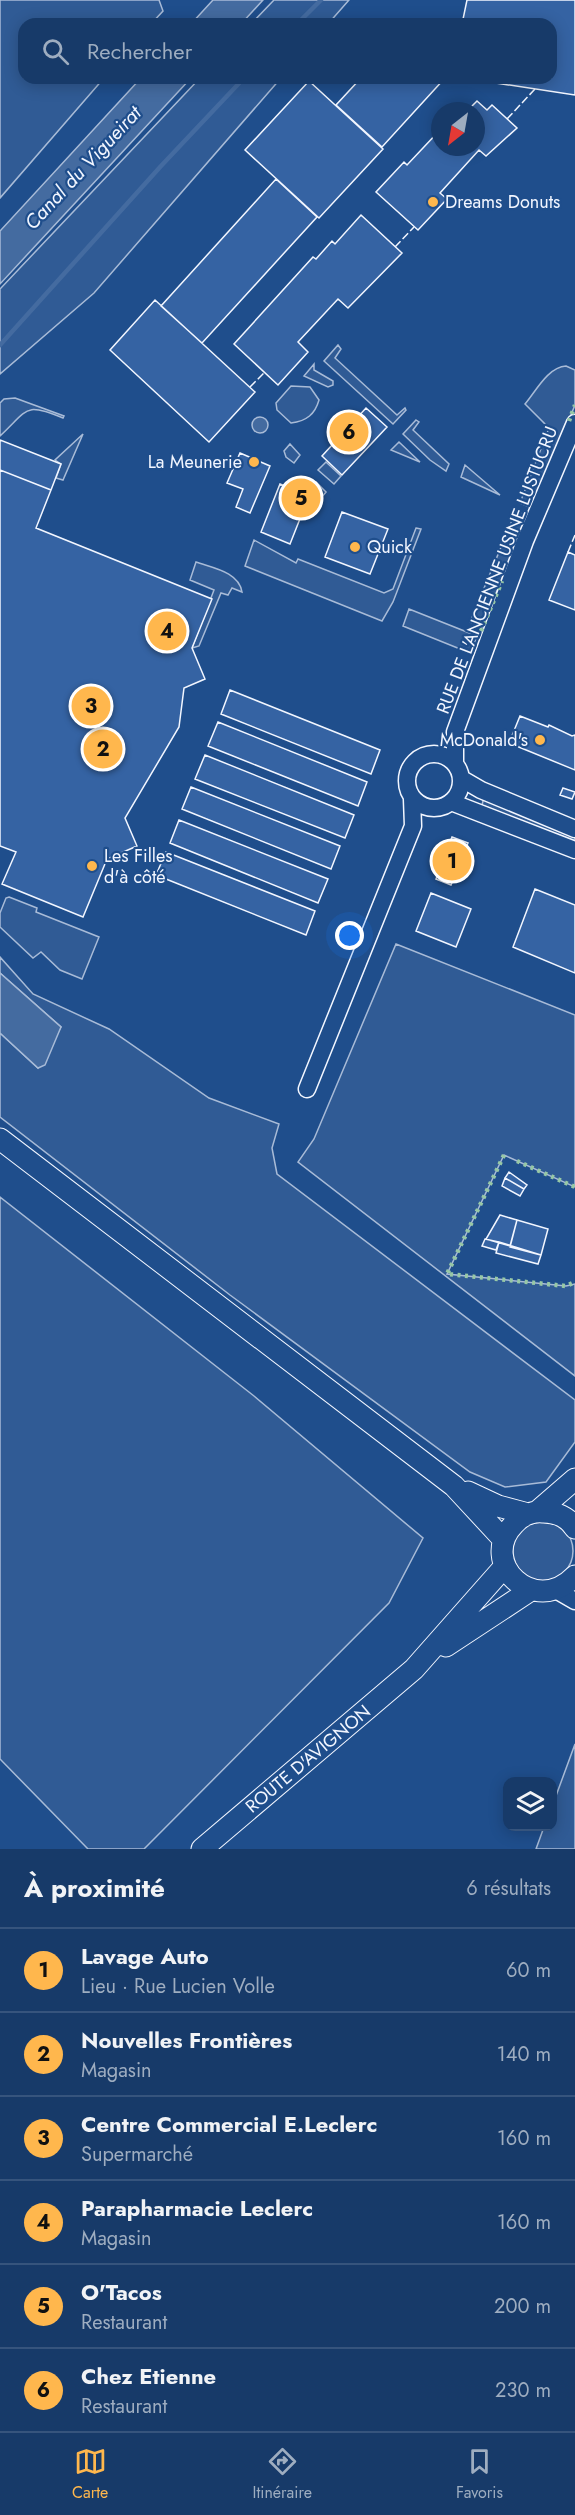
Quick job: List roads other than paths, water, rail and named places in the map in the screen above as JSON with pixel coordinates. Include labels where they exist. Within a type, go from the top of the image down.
[{"type":"main road","points":[[0,1139],[453,1486],[504,1540]]},
{"type":"main road","points":[[575,1479],[533,1513],[511,1527],[504,1540],[502,1553],[505,1566],[516,1581],[531,1590],[544,1592],[556,1590],[575,1576]]},
{"type":"main road","points":[[453,1486],[498,1506],[533,1513],[551,1512],[562,1516],[575,1528]]},
{"type":"main road","points":[[414,1669],[505,1566]]},
{"type":"main road","points":[[414,1669],[531,1590]]},
{"type":"main road","name":"ROUTE D'AVIGNON","points":[[202,1849],[414,1669]]},
{"type":"street","name":"RUE DE L'ANCIENNE USINE LUSTUCRU","points":[[455,763],[455,732],[525,541],[575,423]]},
{"type":"street","name":"RUE DE L'ANCIENNE USINE LUSTUCRU","points":[[429,754],[455,732]]},
{"type":"street","points":[[307,1089],[413,826],[408,771],[413,763],[429,754],[438,754],[455,763],[462,779],[481,790],[575,829]]},
{"type":"street","points":[[413,826],[457,796],[462,779]]},
{"type":"street","points":[[412,799],[427,808],[443,805],[575,850]]},
{"type":"street","points":[[556,1590],[575,1601]]},
{"type":"water","points":[[213,0],[263,0],[246,18],[196,18]]},
{"type":"water","name":"Canal du Vigueirat","points":[[135,84],[185,84],[0,284],[0,231]]},
{"type":"water","points":[[257,417],[263,417],[268,425],[266,431],[257,433],[252,428],[252,422]]},
{"type":"water","points":[[0,973],[61,1027],[45,1065],[38,1068],[0,1033]]},
{"type":"waterway","points":[[303,18],[321,0]]},
{"type":"waterway","points":[[0,345],[161,166],[238,84]]},
{"type":"place","name":"Dreams Donuts","points":[[433,202]]},
{"type":"place","name":"Chez Etienne","points":[[349,432]]},
{"type":"place","name":"La Meunerie","points":[[254,462]]},
{"type":"place","name":"O'Tacos","points":[[301,498]]},
{"type":"place","name":"Quick","points":[[355,547]]},
{"type":"place","name":"Parapharmacie Leclerc","points":[[167,631]]},
{"type":"place","name":"Centre Commercial E.Leclerc","points":[[91,706]]},
{"type":"place","name":"McDonald's","points":[[540,740]]},
{"type":"place","name":"Nouvelles Frontières","points":[[103,749]]},
{"type":"place","name":"Lavage Auto","points":[[452,861]]},
{"type":"place","name":"Les Filles d'à côté","points":[[92,866]]}]
